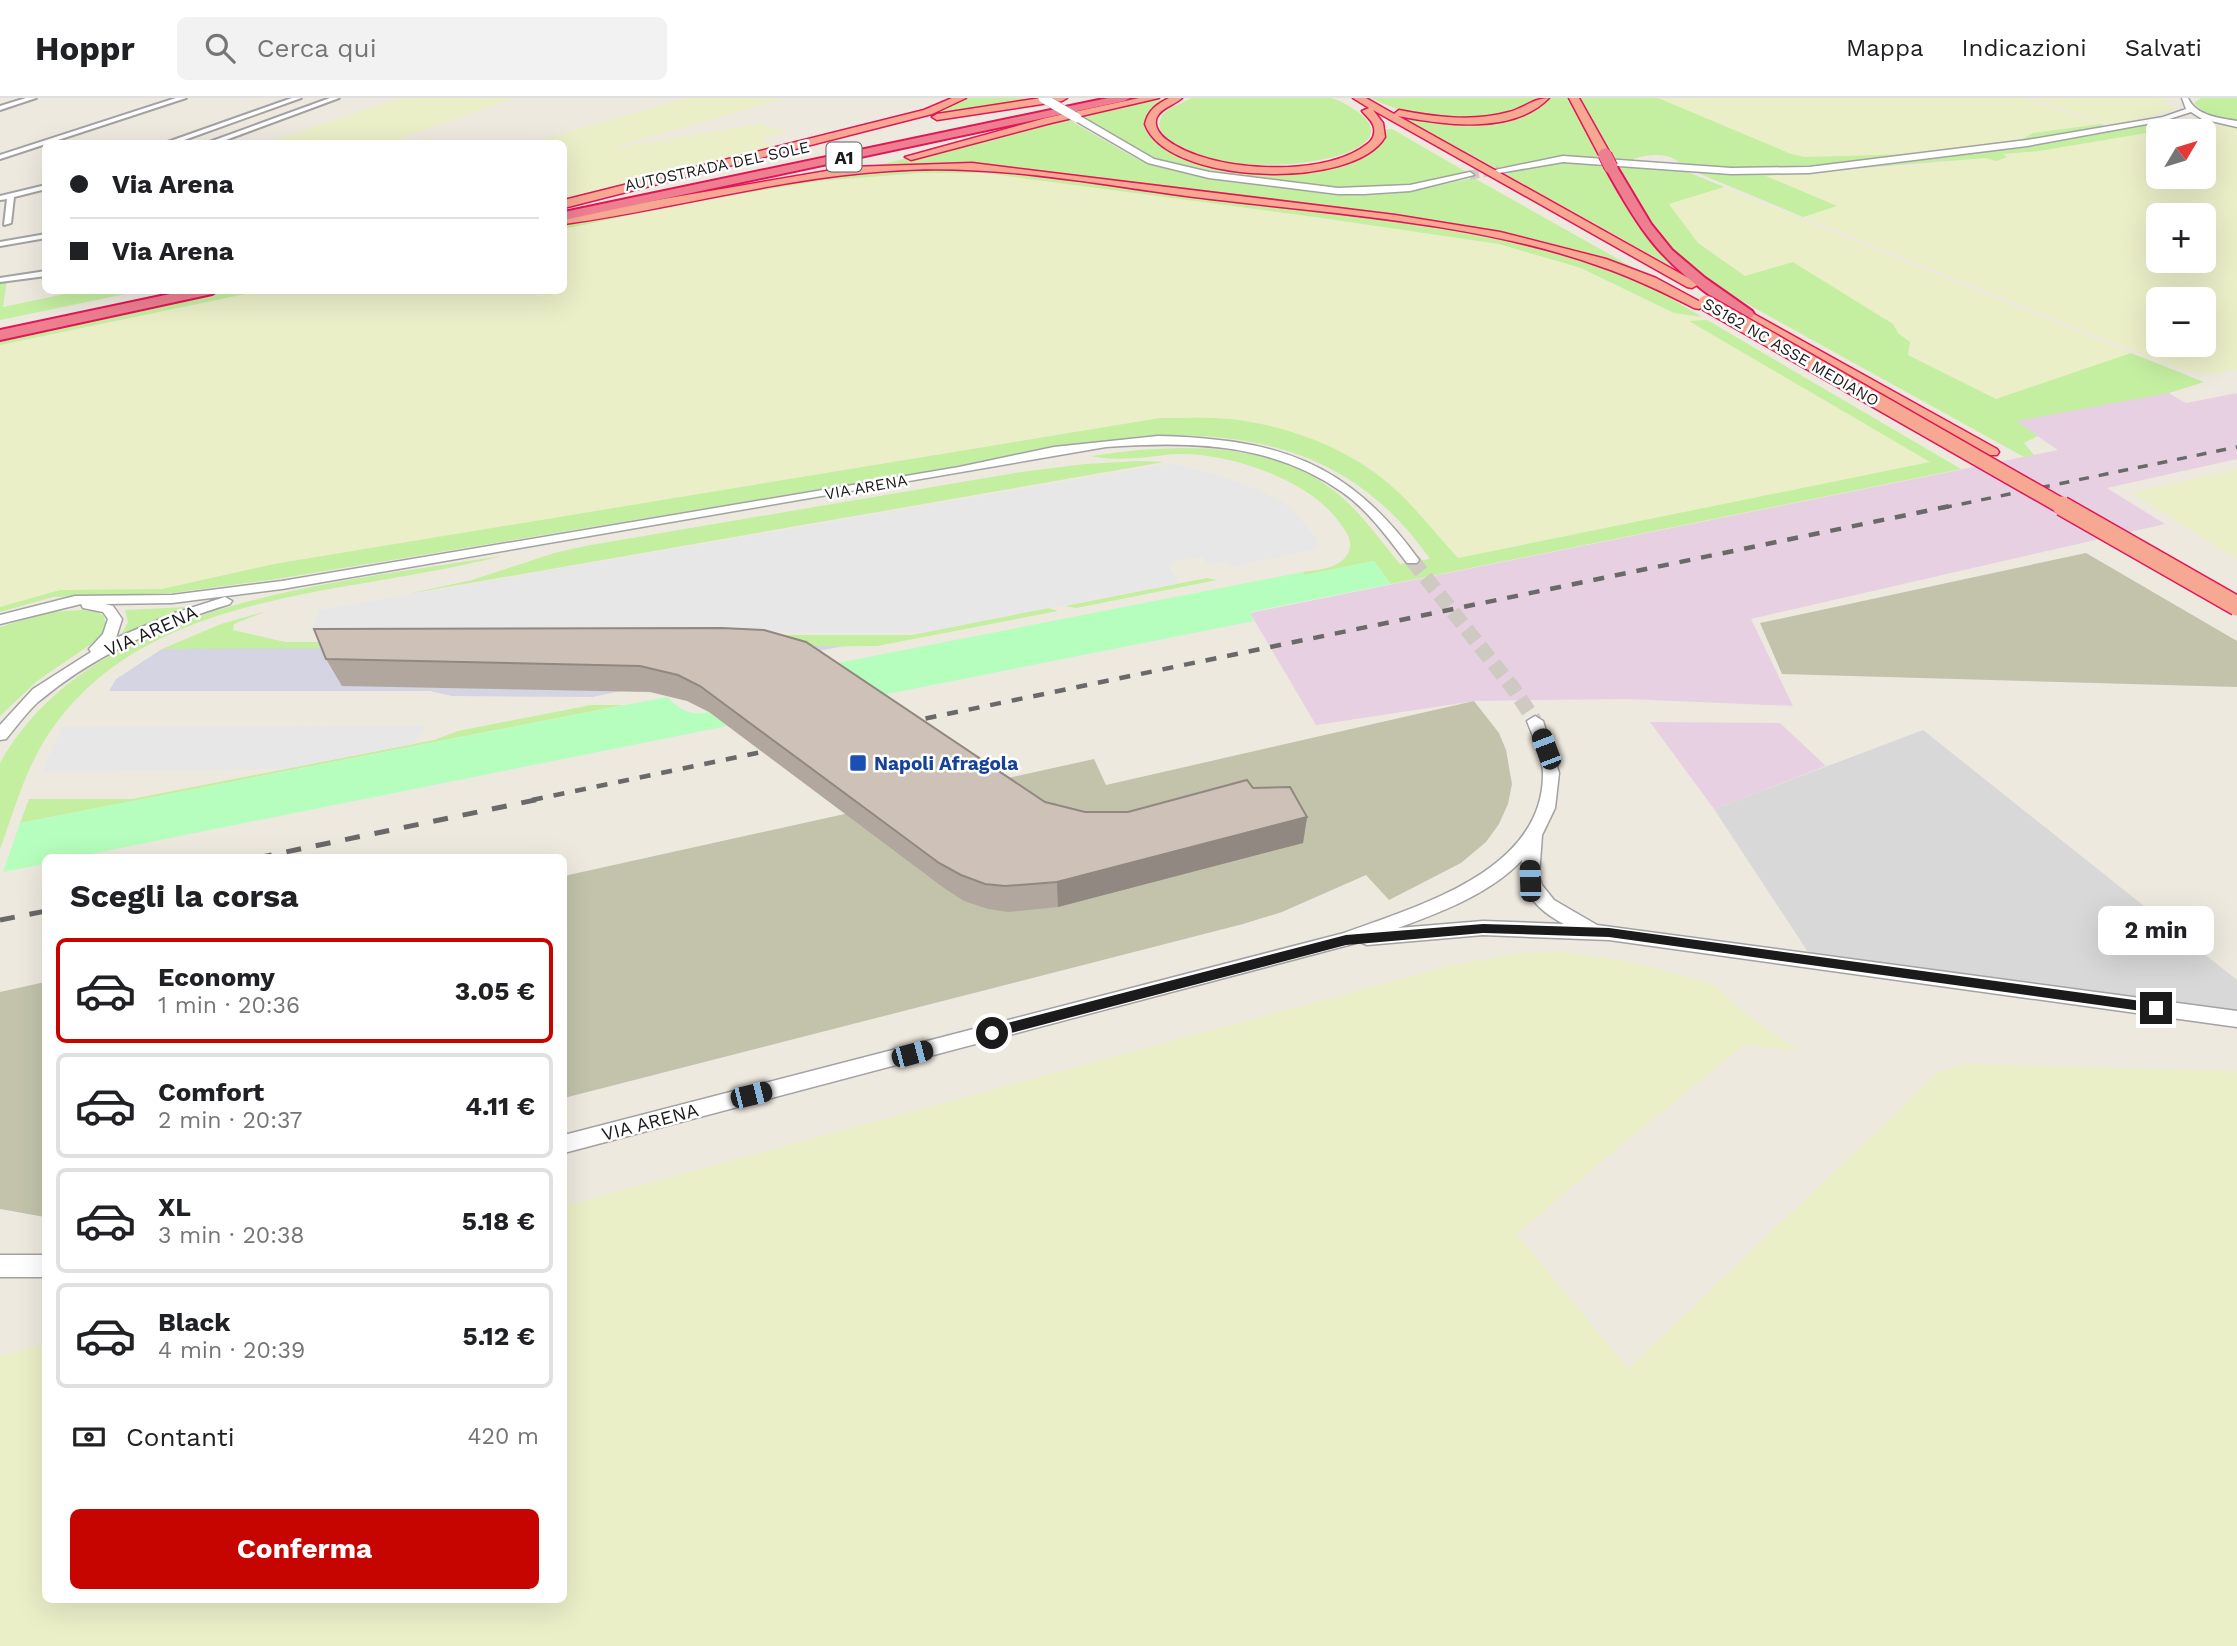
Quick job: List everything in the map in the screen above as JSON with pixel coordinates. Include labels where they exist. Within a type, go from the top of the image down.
[{"type":"highway","points":[[567,205],[928,112],[961,98]]},
{"type":"highway","points":[[831,138],[953,114],[1062,98]]},
{"type":"highway","name":"AUTOSTRADA DEL SOLE","points":[[567,205],[1089,98]]},
{"type":"highway","name":"AUTOSTRADA DEL SOLE","points":[[567,217],[1124,98]]},
{"type":"highway","points":[[567,218],[905,159],[1050,120],[1154,98]]},
{"type":"highway","points":[[1177,98],[1157,109],[1152,116],[1149,124],[1152,134],[1159,141],[1177,152],[1199,159],[1259,169],[1312,167],[1338,162],[1362,153],[1377,141],[1381,128],[1378,121],[1367,111]]},
{"type":"highway","name":"SS162 NC ASSE MEDIANO","points":[[1344,98],[1712,301]]},
{"type":"highway","points":[[1359,98],[1391,111],[1449,121],[1512,115],[1529,109],[1544,98]]},
{"type":"highway","name":"SS162 NC ASSE MEDIANO","points":[[1359,98],[1712,301],[1864,393],[2237,606]]},
{"type":"highway","points":[[1574,98],[1645,225],[1658,243],[1712,301]]},
{"type":"highway","points":[[836,173],[890,167],[972,166],[1485,231],[1598,259],[1747,314]]},
{"type":"highway","points":[[0,327],[152,294]]},
{"type":"highway","points":[[0,335],[193,294]]},
{"type":"highway","name":"SS162 NC ASSE MEDIANO","points":[[1747,314],[2237,590]]},
{"type":"street","points":[[0,108],[33,98]]},
{"type":"street","points":[[53,140],[183,98]]},
{"type":"street","points":[[177,140],[298,98]]},
{"type":"street","points":[[218,140],[336,98]]},
{"type":"street","points":[[1043,98],[1152,162],[1209,175],[1338,191],[1409,188],[1471,176]]},
{"type":"street","points":[[2188,98],[2185,103],[2190,109],[2214,119]]},
{"type":"street","points":[[2163,119],[2184,114],[2190,109]]},
{"type":"street","points":[[2163,119],[2207,119]]},
{"type":"street","points":[[2216,120],[2237,124]]},
{"type":"street","points":[[1499,170],[1563,159],[1731,171],[1809,170],[2027,143],[2146,122]]},
{"type":"street","points":[[0,157],[42,143]]},
{"type":"street","points":[[0,198],[42,188]]},
{"type":"street","points":[[7,223],[11,195]]},
{"type":"street","points":[[0,244],[42,237]]},
{"type":"street","points":[[0,280],[42,274]]},
{"type":"street","name":"VIA ARENA","points":[[0,620],[75,600],[172,599],[282,585],[1087,448],[1184,439],[1258,449],[1322,473],[1365,504],[1412,559]]},
{"type":"street","name":"VIA ARENA","points":[[31,700],[107,649],[164,621],[282,585]]},
{"type":"street","name":"VIA ARENA","points":[[0,735],[50,682],[102,645],[116,624],[112,612],[102,607],[47,606]]},
{"type":"street","name":"VIA ARENA","points":[[1535,721],[1548,759],[1551,786],[1549,805],[1535,836],[1530,881],[1535,892],[1546,904],[1566,917],[1609,933]]},
{"type":"street","name":"VIA ARENA","points":[[567,1143],[1346,940],[1435,906],[1478,884],[1507,864],[1535,836]]},
{"type":"street","name":"VIA ARENA","points":[[1346,940],[1483,928],[1609,933],[2237,1018]]},
{"type":"street","points":[[0,1266],[42,1266]]},
{"type":"shaded area","points":[[401,98],[515,98],[400,140],[275,140]]},
{"type":"shaded area","points":[[688,98],[786,98],[609,149],[764,123],[767,128],[786,129],[782,133],[762,137],[767,144],[775,142],[769,148],[776,149],[567,201],[567,140],[543,139]]},
{"type":"shaded area","points":[[1658,98],[2025,98],[2101,124],[2033,133],[2021,140],[1912,154],[1805,157],[1791,154]]},
{"type":"shaded area","points":[[2031,98],[2173,98],[2163,101],[2176,109],[2112,126]]},
{"type":"shaded area","points":[[2216,125],[2237,128],[2237,370],[2204,374],[2181,370],[2149,357],[2216,357],[2216,287],[2146,287],[2146,356],[1803,217],[1836,206],[1764,176],[1985,158],[1996,161],[2002,155],[2146,133],[2146,189],[2216,189]]},
{"type":"shaded area","points":[[952,171],[1041,179],[1499,244],[1581,268],[1674,313],[1707,320],[1691,322],[1931,462],[1458,558],[1389,483],[1364,464],[1327,446],[1282,430],[1230,419],[1160,418],[274,564],[162,589],[60,590],[0,607],[0,345],[246,294],[567,294],[567,228],[697,201],[819,181]]},
{"type":"shaded area","points":[[1724,187],[2131,353],[1996,399],[1907,354],[1910,341],[1898,333],[1745,276],[1698,243],[1669,204]]},
{"type":"shaded area","points":[[2167,392],[2186,403],[2237,393],[2237,459],[2107,488],[2165,524],[1751,619],[1793,706],[1627,699],[1475,701],[1316,725],[1250,613],[2058,450],[2015,421]]},
{"type":"shaded area","points":[[1172,463],[1243,483],[1281,501],[1292,509],[1318,540],[1316,549],[1231,567],[1227,561],[1208,565],[1202,556],[1174,562],[1169,567],[1179,583],[924,632],[310,633],[320,610]]},
{"type":"shaded area","points":[[2237,469],[2237,559],[2135,495],[2135,492]]},
{"type":"shaded area","points":[[2086,553],[2237,641],[2237,687],[1782,674],[1760,623]]},
{"type":"shaded area","points":[[844,646],[592,697],[452,696],[430,691],[109,691],[116,679],[162,649]]},
{"type":"shaded area","points":[[1474,701],[1499,733],[1506,750],[1512,784],[1508,804],[1499,824],[1486,842],[1461,863],[1389,900],[1366,875],[1282,912],[1243,924],[567,1097],[567,875],[1094,759],[1106,785]]},
{"type":"shaded area","points":[[1650,722],[1780,723],[1826,766],[1714,809]]},
{"type":"shaded area","points":[[424,726],[414,744],[283,769],[42,772],[62,727]]},
{"type":"shaded area","points":[[1923,730],[2237,980],[2237,1010],[1810,955],[1714,809]]},
{"type":"shaded area","points":[[1557,951],[1632,962],[1713,984],[1746,1014],[1798,1051],[1744,1045],[1517,1234],[1628,1369],[1938,1072],[1965,1064],[2237,1071],[2237,1646],[0,1646],[0,1356],[42,1345],[42,1603],[567,1603],[567,1205],[1452,965],[1514,954]]},
{"type":"shaded area","points":[[42,983],[42,1216],[0,1209],[0,992]]},
{"type":"green space","points":[[969,98],[1036,98],[1039,100],[920,117]]},
{"type":"green space","points":[[1168,98],[1154,107],[1147,116],[1149,134],[1166,149],[1190,159],[1266,168],[1330,166],[1356,159],[1375,147],[1383,130],[1392,129],[1468,173],[1406,186],[1336,189],[1219,174],[1159,161],[1079,116]]},
{"type":"green space","points":[[1192,98],[1331,98],[1363,116],[1370,134],[1356,149],[1325,159],[1285,164],[1242,164],[1203,158],[1173,144],[1159,124],[1162,115],[1170,108]]},
{"type":"green space","points":[[1371,98],[1539,98],[1521,108],[1501,114],[1455,118],[1410,112]]},
{"type":"green space","points":[[1548,98],[1569,98],[1599,159],[1558,158],[1495,168],[1395,114],[1465,122],[1535,109]]},
{"type":"green space","points":[[1577,98],[1658,98],[1791,154],[1805,157],[1912,154],[2021,140],[2033,133],[2101,124],[2106,127],[2007,144],[1861,163],[1777,170],[1682,166],[1672,158],[1659,155],[1639,157],[1633,161],[1612,160]]},
{"type":"green space","points":[[2201,98],[2237,98],[2237,122],[2205,113],[2194,103]]},
{"type":"green space","points":[[1067,119],[1139,160],[1195,175],[1335,193],[1414,190],[1474,178],[1634,268],[1536,240],[1427,220],[1011,167],[879,165]]},
{"type":"green space","points":[[2146,124],[2146,133],[2039,151],[2003,154],[2007,157],[1996,161],[1985,158],[1766,176],[1837,206],[1803,217],[1698,173],[1778,174],[2033,144]]},
{"type":"green space","points":[[1557,162],[1601,163],[1642,231],[1685,274],[1505,174],[1518,171],[1516,169]]},
{"type":"green space","points":[[1617,164],[1683,170],[1724,187],[1669,204],[1698,243],[1745,276],[1793,262],[1893,324],[1898,333],[1910,342],[1908,355],[1996,399],[2131,353],[2204,382],[2169,393],[2016,421],[2038,436],[2024,443],[2034,455],[2024,457],[1714,284],[1679,256],[1649,223],[1636,205]]},
{"type":"green space","points":[[898,168],[983,169],[1470,231],[1574,255],[1645,283],[1702,317],[1674,313],[1581,268],[1499,244],[985,173],[920,173],[819,181],[697,201],[567,228],[567,221],[836,173]]},
{"type":"green space","points":[[7,281],[3,307],[65,294],[126,294],[0,320],[0,282]]},
{"type":"green space","points":[[221,294],[246,294],[0,345],[0,340]]},
{"type":"green space","points":[[1707,320],[1961,469],[1391,584],[1374,561],[1304,575],[1303,572],[1336,565],[1346,557],[1350,542],[1342,526],[1321,503],[1303,489],[1281,478],[1257,468],[1208,456],[1185,454],[1117,459],[1091,456],[1154,449],[1219,449],[1282,463],[1311,476],[1338,494],[1363,518],[1400,564],[1430,559],[1402,524],[1372,496],[1339,474],[1304,457],[1267,445],[1228,438],[1187,435],[1143,436],[270,580],[172,593],[53,597],[0,612],[0,607],[60,590],[162,589],[274,564],[1160,418],[1221,418],[1251,422],[1293,432],[1334,449],[1388,483],[1458,558],[1930,462],[1689,321]]},
{"type":"green space","points":[[1139,461],[1164,462],[407,594],[472,580],[554,553],[585,546],[1021,472]]},
{"type":"green space","points":[[505,555],[247,607],[185,628],[129,656],[79,696],[39,750],[22,786],[0,849],[0,763],[42,708],[95,665],[157,632],[225,608],[296,590]]},
{"type":"green space","points":[[1374,561],[1391,584],[1250,612],[1254,621],[857,700],[812,668],[1303,572],[1304,575]]},
{"type":"green space","points":[[1207,578],[1217,580],[1076,608],[1065,606]]},
{"type":"green space","points":[[187,607],[121,635],[128,622],[125,610]]},
{"type":"green space","points":[[1048,608],[1058,611],[877,646],[758,647],[732,635],[912,635]]},
{"type":"green space","points":[[82,610],[104,616],[106,629],[100,638],[37,681],[0,716],[0,627],[48,612]]},
{"type":"green space","points":[[267,611],[234,624],[233,630],[285,642],[384,642],[393,649],[162,649],[221,624]]},
{"type":"green space","points":[[667,697],[686,711],[709,712],[727,726],[91,854],[42,854],[42,865],[3,872],[20,823]]},
{"type":"green space","points":[[591,705],[624,705],[20,823],[29,799],[132,799],[434,740],[458,731]]},
{"type":"building","name":"Napoli Afragola","points":[[314,629],[764,630],[806,642],[1045,802],[1085,812],[1128,812],[1247,780],[1253,788],[1290,787],[1307,817],[1057,882],[1005,886],[985,884],[939,863],[700,686],[678,675],[640,666],[326,659]]},
{"type":"tunnel","points":[[1470,175],[1499,170]]},
{"type":"tunnel","points":[[1412,560],[1513,688],[1535,721]]},
{"type":"railway","points":[[1942,508],[2237,447]]},
{"type":"railway","points":[[904,723],[1950,506]]},
{"type":"railway","points":[[532,800],[762,752]]},
{"type":"railway","points":[[276,854],[540,799]]},
{"type":"railway","points":[[0,920],[42,912]]},
{"type":"place","name":"Napoli Afragola","points":[[858,763]]},
{"type":"route","points":[[992,1033],[1346,940],[1483,928],[1609,933],[2156,1008]]}]
